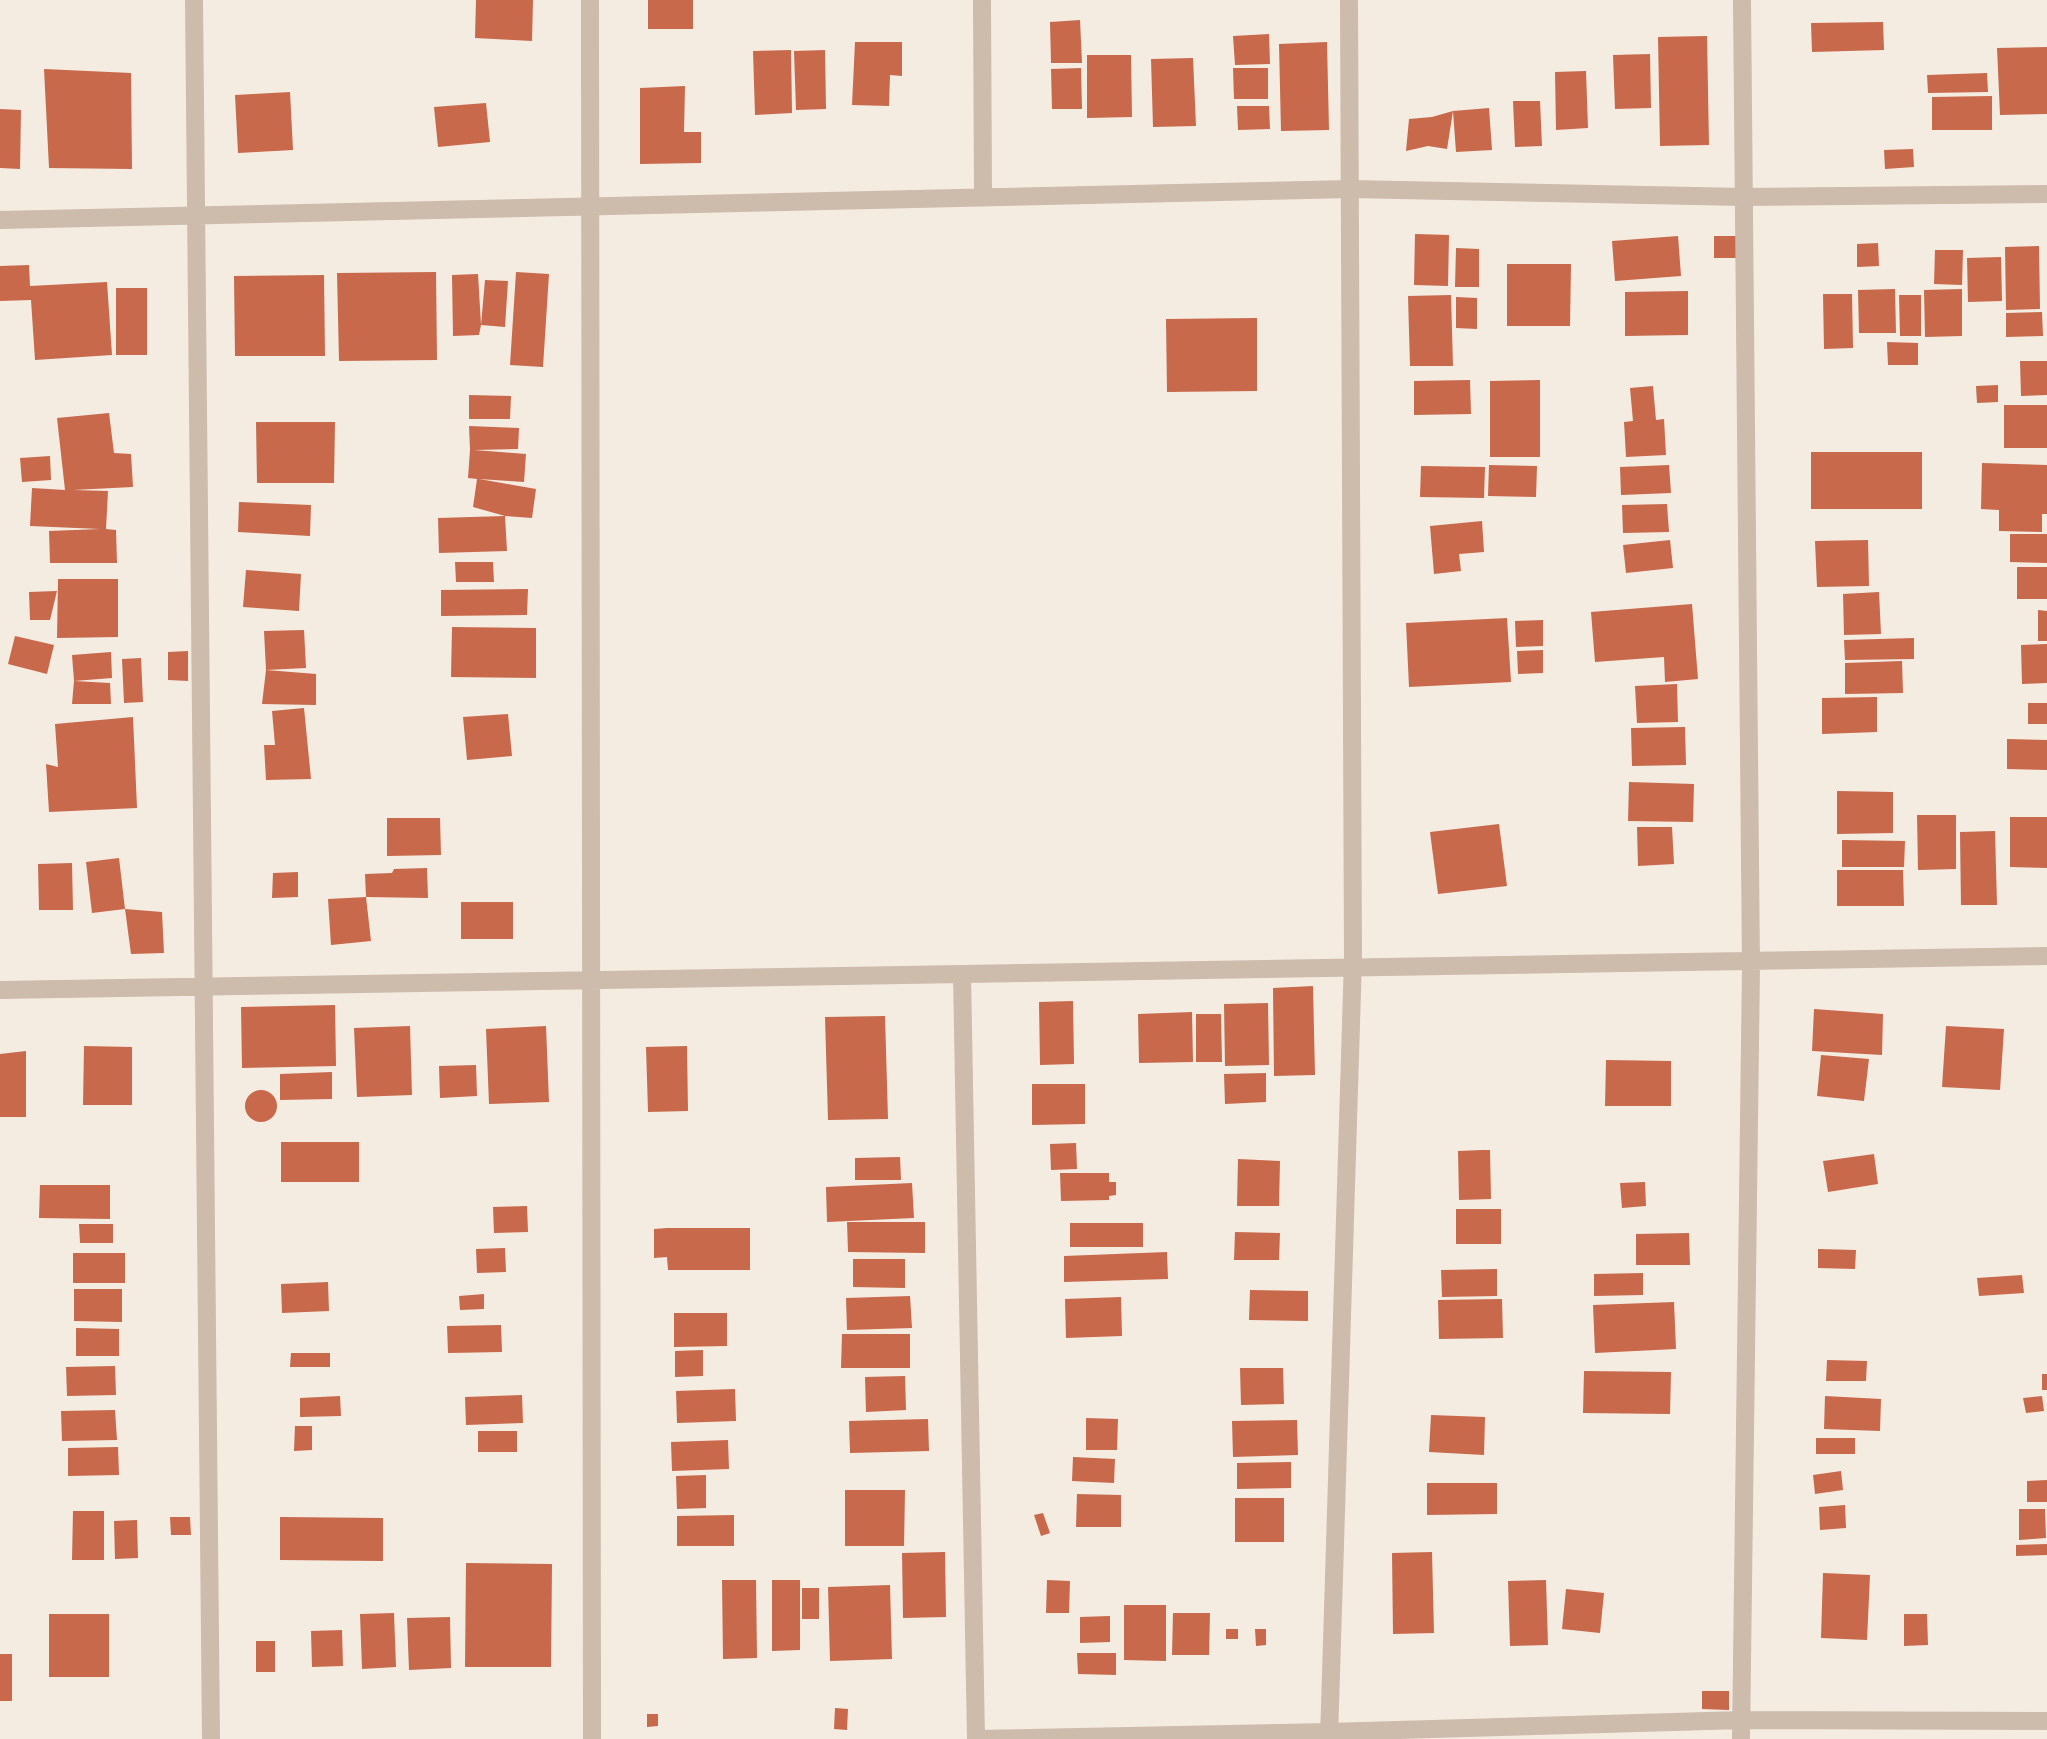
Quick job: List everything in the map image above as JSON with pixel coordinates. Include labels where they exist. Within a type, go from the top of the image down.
[{"type":"street","points":[[194,0],[211,1739]]},
{"type":"street","points":[[590,0],[592,1739]]},
{"type":"street","points":[[982,0],[983,197]]},
{"type":"street","points":[[1329,1736],[1353,967],[1349,0]]},
{"type":"street","points":[[1741,1739],[1751,961],[1742,0]]},
{"type":"street","points":[[0,220],[1350,189],[1744,197],[2047,194]]},
{"type":"street","points":[[0,990],[2047,956]]},
{"type":"street","points":[[962,974],[978,1739],[1329,1736],[1742,1720],[2047,1721]]},
{"type":"building","points":[[476,0],[533,0],[532,41],[475,38]]},
{"type":"building","points":[[648,0],[693,0],[693,29],[648,29]]},
{"type":"building","points":[[1080,20],[1082,63],[1051,63],[1050,22]]},
{"type":"building","points":[[1883,22],[1884,50],[1812,52],[1811,23]]},
{"type":"building","points":[[1269,34],[1270,64],[1235,65],[1233,36]]},
{"type":"building","points":[[1707,36],[1709,145],[1660,146],[1658,37]]},
{"type":"building","points":[[855,42],[902,42],[902,76],[890,75],[889,106],[852,105]]},
{"type":"building","points":[[1327,42],[1329,130],[1281,131],[1279,44]]},
{"type":"building","points":[[2047,47],[2047,114],[2000,115],[1997,48]]},
{"type":"building","points":[[791,50],[792,113],[755,115],[753,51]]},
{"type":"building","points":[[825,50],[826,109],[796,110],[794,51]]},
{"type":"building","points":[[1650,54],[1651,108],[1615,109],[1613,55]]},
{"type":"building","points":[[1087,55],[1131,55],[1132,117],[1087,118]]},
{"type":"building","points":[[1193,58],[1196,126],[1153,127],[1151,59]]},
{"type":"building","points":[[1081,68],[1082,109],[1052,109],[1051,69]]},
{"type":"building","points":[[1233,68],[1268,68],[1268,99],[1234,99]]},
{"type":"building","points":[[44,69],[131,73],[132,169],[49,168]]},
{"type":"building","points":[[1586,71],[1588,128],[1556,130],[1555,72]]},
{"type":"building","points":[[1987,73],[1988,92],[1928,93],[1927,75]]},
{"type":"building","points":[[685,86],[684,132],[701,132],[701,163],[640,164],[640,88]]},
{"type":"building","points":[[290,92],[293,150],[238,153],[235,95]]},
{"type":"building","points":[[1992,96],[1992,130],[1932,130],[1932,97]]},
{"type":"building","points":[[1513,101],[1540,101],[1542,146],[1515,147]]},
{"type":"building","points":[[486,103],[490,142],[438,147],[434,107]]},
{"type":"building","points":[[1237,106],[1269,106],[1270,129],[1238,130]]},
{"type":"building","points":[[1489,108],[1492,150],[1456,152],[1453,111]]},
{"type":"building","points":[[0,109],[21,110],[20,169],[0,168]]},
{"type":"building","points":[[1453,111],[1447,149],[1428,146],[1406,151],[1409,119],[1432,117]]},
{"type":"building","points":[[1913,149],[1914,167],[1885,169],[1884,150]]},
{"type":"building","points":[[1415,234],[1449,235],[1448,286],[1414,285]]},
{"type":"building","points":[[1678,236],[1681,276],[1615,281],[1612,241]]},
{"type":"building","points":[[1714,236],[1740,236],[1740,258],[1714,258]]},
{"type":"building","points":[[1878,243],[1879,266],[1857,267],[1857,244]]},
{"type":"building","points":[[2039,246],[2040,309],[2006,310],[2005,247]]},
{"type":"building","points":[[1456,248],[1479,249],[1479,287],[1455,287]]},
{"type":"building","points":[[1935,250],[1963,250],[1962,285],[1934,284]]},
{"type":"building","points":[[2001,257],[2002,301],[1968,302],[1967,258]]},
{"type":"building","points":[[1507,264],[1571,264],[1570,326],[1507,326]]},
{"type":"building","points":[[29,265],[30,286],[107,282],[112,355],[35,360],[31,300],[0,301],[0,266]]},
{"type":"building","points":[[436,272],[437,360],[339,361],[337,273]]},
{"type":"building","points":[[516,272],[549,274],[543,367],[510,365]]},
{"type":"building","points":[[478,274],[481,325],[479,335],[453,336],[452,275]]},
{"type":"building","points":[[324,275],[325,356],[235,356],[234,276]]},
{"type":"building","points":[[485,280],[508,281],[505,327],[481,325]]},
{"type":"building","points":[[116,288],[147,288],[147,355],[116,355]]},
{"type":"building","points":[[1895,289],[1896,333],[1859,333],[1858,290]]},
{"type":"building","points":[[1962,289],[1962,336],[1925,337],[1924,290]]},
{"type":"building","points":[[1688,291],[1688,335],[1625,336],[1625,292]]},
{"type":"building","points":[[1823,294],[1852,294],[1853,348],[1824,349]]},
{"type":"building","points":[[1451,295],[1453,366],[1410,366],[1408,296]]},
{"type":"building","points":[[1899,295],[1921,295],[1921,336],[1900,336]]},
{"type":"building","points":[[1456,297],[1477,298],[1477,329],[1456,328]]},
{"type":"building","points":[[2042,312],[2043,336],[2006,337],[2006,313]]},
{"type":"building","points":[[1257,318],[1257,391],[1167,392],[1166,319]]},
{"type":"building","points":[[1887,342],[1918,343],[1918,365],[1888,365]]},
{"type":"building","points":[[2020,361],[2047,361],[2047,395],[2021,396]]},
{"type":"building","points":[[1470,380],[1471,414],[1414,415],[1414,381]]},
{"type":"building","points":[[1540,380],[1540,457],[1490,457],[1490,381]]},
{"type":"building","points":[[1998,385],[1998,402],[1977,403],[1976,386]]},
{"type":"building","points":[[1653,386],[1656,420],[1664,419],[1666,455],[1626,457],[1624,422],[1633,421],[1630,388]]},
{"type":"building","points":[[469,395],[511,396],[510,419],[469,419]]},
{"type":"building","points":[[2004,405],[2047,405],[2047,448],[2004,448]]},
{"type":"building","points":[[109,413],[114,453],[131,454],[133,487],[73,490],[108,491],[106,529],[116,530],[117,563],[50,563],[49,531],[100,529],[30,526],[32,488],[65,490],[57,418]]},
{"type":"building","points":[[256,422],[335,422],[334,483],[257,483]]},
{"type":"building","points":[[469,426],[519,428],[518,449],[474,450],[526,454],[524,482],[479,479],[536,489],[532,518],[505,516],[473,507],[477,479],[468,478]]},
{"type":"building","points":[[1811,452],[1922,452],[1922,509],[1811,509]]},
{"type":"building","points":[[50,456],[51,480],[22,482],[20,458]]},
{"type":"building","points":[[1982,463],[2047,465],[2047,514],[2042,514],[2042,532],[1999,531],[1999,510],[1981,509]]},
{"type":"building","points":[[1489,465],[1537,466],[1536,497],[1488,496]]},
{"type":"building","points":[[1669,465],[1671,493],[1621,495],[1620,467]]},
{"type":"building","points":[[1421,466],[1485,467],[1484,498],[1420,497]]},
{"type":"building","points":[[239,502],[311,505],[310,536],[238,532]]},
{"type":"building","points":[[1667,504],[1669,532],[1623,533],[1622,505]]},
{"type":"building","points":[[505,516],[507,551],[439,553],[438,518]]},
{"type":"building","points":[[1482,521],[1484,552],[1459,554],[1461,571],[1434,574],[1430,526]]},
{"type":"building","points":[[2010,534],[2047,534],[2047,563],[2010,562]]},
{"type":"building","points":[[1670,540],[1673,568],[1626,573],[1623,545]]},
{"type":"building","points":[[1868,540],[1869,586],[1817,587],[1815,541]]},
{"type":"building","points":[[455,562],[493,562],[494,582],[456,582]]},
{"type":"building","points":[[2017,567],[2047,567],[2047,599],[2017,599]]},
{"type":"building","points":[[246,570],[301,574],[299,611],[243,607]]},
{"type":"building","points":[[58,579],[118,579],[118,637],[57,638]]},
{"type":"building","points":[[528,589],[527,615],[441,616],[441,590]]},
{"type":"building","points":[[57,591],[50,620],[30,620],[29,592]]},
{"type":"building","points":[[1879,592],[1881,634],[1844,635],[1843,594]]},
{"type":"building","points":[[1692,604],[1698,679],[1665,682],[1664,657],[1595,662],[1591,612]]},
{"type":"building","points":[[2038,610],[2047,611],[2047,641],[2038,641]]},
{"type":"building","points":[[1507,618],[1511,682],[1409,687],[1406,623]]},
{"type":"building","points":[[1543,620],[1543,646],[1516,647],[1515,621]]},
{"type":"building","points":[[452,627],[536,628],[536,678],[451,677]]},
{"type":"building","points":[[304,630],[306,668],[266,670],[264,631]]},
{"type":"building","points":[[15,636],[54,645],[47,674],[8,664]]},
{"type":"building","points":[[1914,638],[1914,659],[1845,660],[1844,640]]},
{"type":"building","points":[[2047,644],[2047,683],[2022,684],[2021,645]]},
{"type":"building","points":[[1543,650],[1543,673],[1518,674],[1517,651]]},
{"type":"building","points":[[188,651],[188,681],[168,680],[168,652]]},
{"type":"building","points":[[111,652],[112,678],[74,681],[72,655]]},
{"type":"building","points":[[141,658],[143,702],[124,703],[122,659]]},
{"type":"building","points":[[1902,661],[1903,693],[1845,694],[1845,663]]},
{"type":"building","points":[[266,670],[316,674],[316,705],[262,704]]},
{"type":"building","points":[[74,681],[110,683],[111,704],[72,704]]},
{"type":"building","points":[[1677,684],[1678,722],[1637,723],[1635,686]]},
{"type":"building","points":[[1877,697],[1877,732],[1822,734],[1822,698]]},
{"type":"building","points":[[2028,703],[2047,703],[2047,724],[2028,724]]},
{"type":"building","points":[[304,708],[311,779],[266,780],[264,745],[275,745],[272,711]]},
{"type":"building","points":[[508,714],[512,756],[467,760],[463,717]]},
{"type":"building","points":[[133,717],[137,808],[49,812],[46,764],[58,767],[55,724]]},
{"type":"building","points":[[1685,727],[1686,765],[1632,766],[1631,728]]},
{"type":"building","points":[[2007,739],[2047,740],[2047,770],[2007,769]]},
{"type":"building","points":[[1629,782],[1694,784],[1693,822],[1628,821]]},
{"type":"building","points":[[1837,791],[1893,792],[1893,833],[1837,834]]},
{"type":"building","points":[[1917,815],[1956,815],[1956,869],[1918,870]]},
{"type":"building","points":[[2010,817],[2047,817],[2047,868],[2010,867]]},
{"type":"building","points":[[387,818],[440,818],[441,855],[387,856]]},
{"type":"building","points":[[1499,824],[1507,886],[1438,894],[1430,832]]},
{"type":"building","points":[[1637,827],[1672,827],[1674,864],[1638,866]]},
{"type":"building","points":[[1995,831],[1997,905],[1961,905],[1960,832]]},
{"type":"building","points":[[1842,840],[1905,841],[1904,867],[1842,867]]},
{"type":"building","points":[[119,858],[125,909],[92,913],[86,862]]},
{"type":"building","points":[[72,863],[73,910],[39,910],[38,864]]},
{"type":"building","points":[[427,868],[428,898],[366,897],[365,874],[392,873],[394,869]]},
{"type":"building","points":[[1837,870],[1903,870],[1904,906],[1837,906]]},
{"type":"building","points":[[298,872],[298,897],[272,898],[273,873]]},
{"type":"building","points":[[366,897],[371,941],[331,945],[328,899]]},
{"type":"building","points":[[461,902],[513,902],[513,939],[461,939]]},
{"type":"building","points":[[125,909],[162,912],[164,953],[131,954]]},
{"type":"building","points":[[1313,986],[1315,1075],[1274,1076],[1273,988]]},
{"type":"building","points":[[1073,1001],[1074,1064],[1040,1065],[1039,1002]]},
{"type":"building","points":[[1268,1003],[1269,1065],[1225,1066],[1224,1004]]},
{"type":"building","points":[[335,1005],[336,1066],[242,1068],[241,1007]]},
{"type":"building","points":[[1814,1009],[1883,1014],[1882,1055],[1812,1051]]},
{"type":"building","points":[[1192,1012],[1193,1062],[1139,1063],[1138,1014]]},
{"type":"building","points":[[1196,1014],[1221,1014],[1222,1062],[1196,1062]]},
{"type":"building","points":[[885,1016],[888,1119],[828,1120],[825,1017]]},
{"type":"building","points":[[410,1026],[412,1095],[357,1097],[354,1028]]},
{"type":"building","points":[[546,1026],[549,1102],[489,1104],[486,1029]]},
{"type":"building","points":[[1946,1026],[2004,1029],[2000,1090],[1942,1087]]},
{"type":"building","points":[[84,1046],[132,1047],[132,1105],[83,1105]]},
{"type":"building","points":[[687,1046],[688,1111],[648,1112],[646,1047]]},
{"type":"building","points":[[26,1051],[26,1117],[0,1117],[0,1054]]},
{"type":"building","points":[[1821,1055],[1869,1059],[1864,1101],[1817,1096]]},
{"type":"building","points":[[1606,1060],[1671,1061],[1671,1106],[1605,1106]]},
{"type":"building","points":[[476,1065],[477,1096],[440,1098],[439,1066]]},
{"type":"building","points":[[332,1072],[332,1099],[280,1100],[280,1074]]},
{"type":"building","points":[[1266,1073],[1266,1102],[1225,1104],[1224,1074]]},
{"type":"building","points":[[1032,1084],[1085,1084],[1085,1124],[1032,1125]]},
{"type":"building","points":[[261,1090],[272,1095],[277,1106],[272,1117],[261,1122],[250,1117],[245,1106],[250,1095]]},
{"type":"building","points":[[281,1142],[359,1142],[359,1182],[281,1182]]},
{"type":"building","points":[[1076,1143],[1077,1169],[1051,1170],[1050,1144]]},
{"type":"building","points":[[1490,1150],[1491,1199],[1459,1200],[1458,1151]]},
{"type":"building","points":[[1874,1154],[1878,1184],[1828,1192],[1823,1161]]},
{"type":"building","points":[[900,1157],[901,1180],[855,1180],[855,1158]]},
{"type":"building","points":[[1238,1159],[1280,1161],[1279,1206],[1237,1206]]},
{"type":"building","points":[[1060,1173],[1109,1173],[1109,1182],[1116,1182],[1116,1195],[1109,1196],[1109,1200],[1061,1201]]},
{"type":"building","points":[[1645,1182],[1646,1206],[1622,1208],[1620,1183]]},
{"type":"building","points":[[912,1183],[914,1218],[827,1222],[826,1187]]},
{"type":"building","points":[[40,1185],[110,1185],[110,1219],[39,1218]]},
{"type":"building","points":[[527,1206],[528,1232],[494,1233],[493,1207]]},
{"type":"building","points":[[1456,1209],[1501,1209],[1501,1244],[1456,1244]]},
{"type":"building","points":[[847,1222],[925,1222],[925,1253],[848,1252]]},
{"type":"building","points":[[1070,1223],[1143,1223],[1143,1247],[1070,1247]]},
{"type":"building","points":[[79,1224],[113,1224],[113,1243],[80,1243]]},
{"type":"building","points":[[750,1228],[750,1270],[668,1270],[667,1257],[654,1258],[654,1229]]},
{"type":"building","points":[[1235,1232],[1280,1233],[1279,1260],[1234,1260]]},
{"type":"building","points":[[1689,1233],[1690,1265],[1636,1265],[1636,1234]]},
{"type":"building","points":[[505,1248],[506,1272],[477,1273],[476,1249]]},
{"type":"building","points":[[1818,1249],[1856,1250],[1855,1269],[1818,1268]]},
{"type":"building","points":[[1167,1252],[1168,1279],[1064,1282],[1064,1256]]},
{"type":"building","points":[[73,1253],[125,1253],[125,1283],[73,1283]]},
{"type":"building","points":[[853,1259],[905,1259],[905,1288],[853,1287]]},
{"type":"building","points":[[1497,1269],[1497,1296],[1442,1297],[1441,1270]]},
{"type":"building","points":[[1643,1273],[1643,1295],[1594,1296],[1594,1274]]},
{"type":"building","points":[[2022,1275],[2024,1293],[1979,1296],[1977,1278]]},
{"type":"building","points":[[328,1282],[329,1311],[282,1313],[281,1284]]},
{"type":"building","points":[[74,1289],[122,1289],[122,1322],[74,1321]]},
{"type":"building","points":[[1250,1290],[1308,1291],[1308,1321],[1249,1320]]},
{"type":"building","points":[[484,1294],[484,1309],[460,1310],[459,1296]]},
{"type":"building","points":[[910,1296],[912,1328],[847,1330],[846,1298]]},
{"type":"building","points":[[1121,1297],[1122,1336],[1066,1338],[1065,1299]]},
{"type":"building","points":[[1502,1299],[1503,1338],[1439,1339],[1438,1300]]},
{"type":"building","points":[[1674,1302],[1676,1349],[1595,1353],[1593,1305]]},
{"type":"building","points":[[674,1313],[727,1313],[727,1346],[674,1347]]},
{"type":"building","points":[[501,1325],[502,1352],[448,1353],[447,1326]]},
{"type":"building","points":[[76,1328],[119,1329],[119,1356],[76,1356]]},
{"type":"building","points":[[842,1334],[910,1334],[910,1368],[841,1368]]},
{"type":"building","points":[[703,1350],[703,1376],[675,1377],[675,1351]]},
{"type":"building","points":[[291,1353],[330,1353],[330,1367],[290,1367]]},
{"type":"building","points":[[1827,1360],[1867,1361],[1866,1381],[1826,1381]]},
{"type":"building","points":[[115,1366],[116,1395],[67,1396],[66,1367]]},
{"type":"building","points":[[1240,1368],[1283,1368],[1284,1404],[1241,1405]]},
{"type":"building","points":[[1584,1371],[1671,1372],[1670,1414],[1583,1413]]},
{"type":"building","points":[[2042,1374],[2047,1374],[2047,1390],[2042,1390]]},
{"type":"building","points":[[905,1376],[906,1410],[866,1412],[865,1377]]},
{"type":"building","points":[[735,1389],[736,1421],[677,1423],[676,1391]]},
{"type":"building","points":[[522,1395],[523,1423],[466,1425],[465,1397]]},
{"type":"building","points":[[340,1396],[341,1416],[300,1417],[300,1398]]},
{"type":"building","points":[[1825,1396],[1881,1399],[1880,1431],[1824,1429]]},
{"type":"building","points":[[2042,1396],[2044,1411],[2026,1413],[2023,1398]]},
{"type":"building","points":[[115,1410],[117,1440],[62,1441],[61,1411]]},
{"type":"building","points":[[1431,1415],[1485,1417],[1484,1455],[1429,1452]]},
{"type":"building","points":[[1086,1418],[1118,1419],[1117,1450],[1086,1450]]},
{"type":"building","points":[[928,1419],[929,1451],[850,1453],[849,1421]]},
{"type":"building","points":[[1297,1420],[1298,1455],[1233,1457],[1232,1421]]},
{"type":"building","points":[[295,1426],[312,1426],[312,1450],[294,1451]]},
{"type":"building","points":[[478,1431],[517,1431],[517,1452],[478,1452]]},
{"type":"building","points":[[1816,1438],[1855,1438],[1855,1454],[1816,1454]]},
{"type":"building","points":[[728,1440],[729,1469],[672,1471],[671,1442]]},
{"type":"building","points":[[118,1447],[119,1475],[68,1476],[68,1448]]},
{"type":"building","points":[[1073,1457],[1115,1459],[1114,1483],[1072,1481]]},
{"type":"building","points":[[1291,1462],[1291,1488],[1237,1489],[1237,1463]]},
{"type":"building","points":[[1841,1471],[1843,1490],[1815,1494],[1813,1475]]},
{"type":"building","points":[[706,1475],[706,1508],[677,1509],[676,1476]]},
{"type":"building","points":[[2047,1480],[2047,1502],[2027,1502],[2027,1481]]},
{"type":"building","points":[[1427,1483],[1497,1483],[1497,1514],[1427,1515]]},
{"type":"building","points":[[845,1490],[905,1490],[904,1546],[845,1546]]},
{"type":"building","points":[[1077,1494],[1121,1495],[1121,1527],[1076,1527]]},
{"type":"building","points":[[1235,1498],[1284,1498],[1284,1542],[1235,1542]]},
{"type":"building","points":[[1845,1505],[1846,1528],[1820,1530],[1819,1507]]},
{"type":"building","points":[[2019,1509],[2045,1509],[2046,1538],[2019,1540]]},
{"type":"building","points":[[73,1511],[104,1511],[104,1560],[72,1560]]},
{"type":"building","points":[[1043,1513],[1050,1533],[1041,1536],[1034,1515]]},
{"type":"building","points":[[734,1515],[734,1546],[677,1546],[677,1516]]},
{"type":"building","points":[[170,1517],[190,1517],[191,1535],[171,1535]]},
{"type":"building","points":[[280,1517],[383,1518],[383,1561],[280,1560]]},
{"type":"building","points":[[137,1520],[138,1558],[115,1559],[114,1521]]},
{"type":"building","points":[[2047,1544],[2047,1555],[2016,1556],[2016,1545]]},
{"type":"building","points":[[945,1552],[946,1617],[903,1618],[902,1553]]},
{"type":"building","points":[[1432,1552],[1434,1633],[1393,1634],[1392,1553]]},
{"type":"building","points":[[466,1563],[552,1564],[551,1667],[465,1667]]},
{"type":"building","points":[[1823,1573],[1870,1575],[1867,1640],[1821,1638]]},
{"type":"building","points":[[722,1580],[756,1580],[757,1658],[723,1659]]},
{"type":"building","points":[[772,1580],[800,1580],[800,1650],[772,1651]]},
{"type":"building","points":[[1047,1580],[1070,1581],[1069,1613],[1046,1613]]},
{"type":"building","points":[[1546,1580],[1548,1645],[1510,1646],[1508,1581]]},
{"type":"building","points":[[890,1585],[892,1659],[830,1661],[828,1587]]},
{"type":"building","points":[[802,1588],[819,1588],[819,1619],[802,1619]]},
{"type":"building","points":[[1566,1589],[1604,1593],[1600,1633],[1562,1629]]},
{"type":"building","points":[[1124,1605],[1166,1605],[1166,1661],[1124,1660]]},
{"type":"building","points":[[394,1613],[396,1667],[362,1669],[360,1614]]},
{"type":"building","points":[[1173,1613],[1210,1613],[1209,1655],[1172,1655]]},
{"type":"building","points":[[49,1614],[109,1614],[109,1677],[49,1677]]},
{"type":"building","points":[[1904,1614],[1927,1614],[1928,1645],[1904,1646]]},
{"type":"building","points":[[1110,1616],[1110,1642],[1080,1643],[1080,1617]]},
{"type":"building","points":[[450,1617],[451,1668],[409,1670],[407,1618]]},
{"type":"building","points":[[1226,1629],[1238,1629],[1238,1639],[1226,1639]]},
{"type":"building","points":[[1255,1629],[1266,1629],[1266,1645],[1256,1646]]},
{"type":"building","points":[[342,1630],[343,1666],[312,1667],[311,1631]]},
{"type":"building","points":[[256,1641],[275,1641],[275,1672],[256,1672]]},
{"type":"building","points":[[1077,1653],[1116,1653],[1116,1675],[1078,1674]]},
{"type":"building","points":[[0,1654],[12,1654],[12,1701],[0,1701]]},
{"type":"building","points":[[1702,1691],[1729,1691],[1729,1710],[1702,1709]]},
{"type":"building","points":[[835,1708],[848,1709],[847,1730],[834,1729]]},
{"type":"building","points":[[647,1714],[658,1714],[658,1726],[647,1727]]}]
